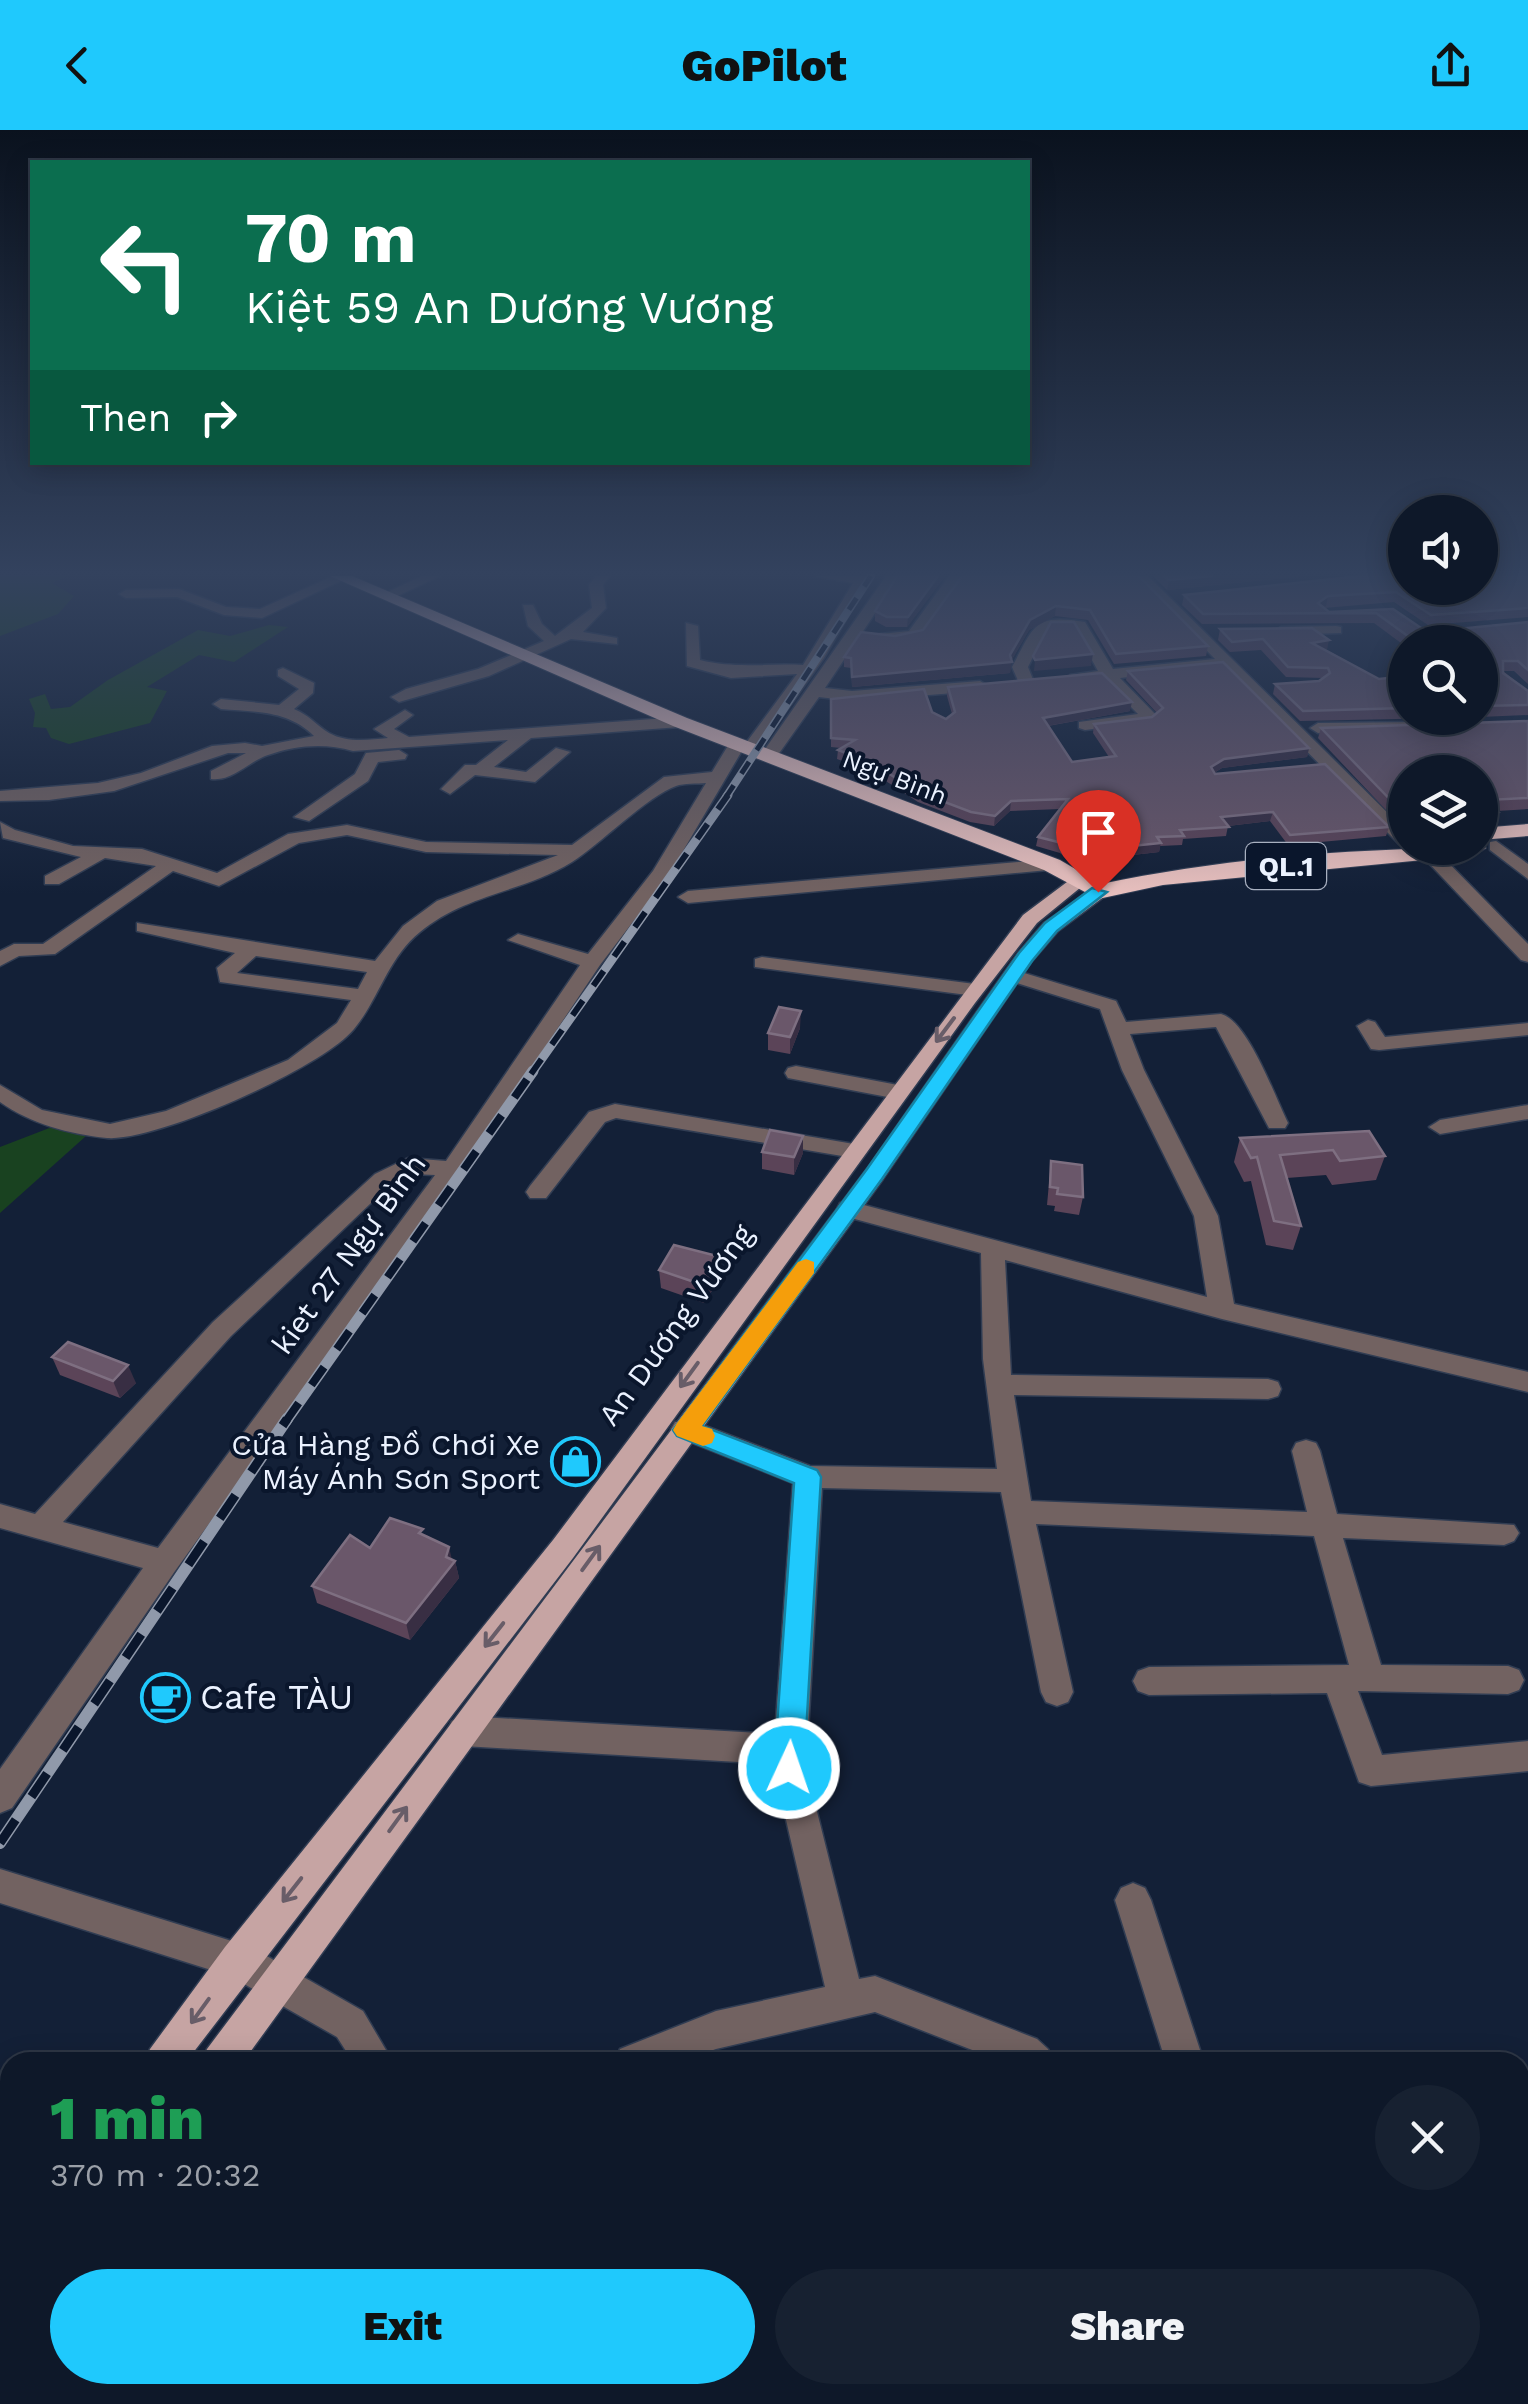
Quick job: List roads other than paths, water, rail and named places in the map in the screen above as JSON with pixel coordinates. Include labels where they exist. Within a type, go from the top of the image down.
[{"type":"highway","name":"Ngự Bình","points":[[585,682],[1052,865],[1088,886]]},
{"type":"highway","name":"QL.1","points":[[1498,839],[1528,830]]},
{"type":"highway","name":"QL.1","points":[[1088,886],[1146,866],[1388,842]]},
{"type":"highway","name":"QL.1","points":[[1498,844],[1528,843]]},
{"type":"highway","name":"QL.1","points":[[1088,886],[1388,856]]},
{"type":"main road","name":"QL.1","points":[[227,2052],[849,1209],[1014,976],[1088,886]]},
{"type":"main road","name":"An Dương Vương","points":[[170,2052],[238,1960],[562,1548],[974,990],[1030,919],[1088,886]]},
{"type":"main road","points":[[728,1322],[754,1337]]},
{"type":"street","points":[[283,710],[307,690],[304,682]]},
{"type":"street","points":[[399,697],[420,686],[454,682]]},
{"type":"street","points":[[753,749],[799,682]]},
{"type":"street","points":[[753,749],[823,682]]},
{"type":"street","points":[[816,692],[936,697],[1035,682]]},
{"type":"street","points":[[1084,725],[1150,717],[1115,682]]},
{"type":"street","points":[[1255,682],[1298,730],[1320,764],[1388,825]]},
{"type":"street","points":[[220,704],[283,710],[308,720],[330,738],[354,746],[680,722]]},
{"type":"street","points":[[404,716],[382,730],[412,739]]},
{"type":"street","points":[[1298,730],[1388,727]]},
{"type":"street","points":[[480,770],[526,733]]},
{"type":"street","points":[[217,775],[262,751],[330,738]]},
{"type":"street","points":[[302,817],[362,777],[372,756],[410,754],[412,739]]},
{"type":"street","points":[[0,796],[42,797],[133,781],[224,747],[244,745],[262,751]]},
{"type":"street","name":"kiet 27 Ngự Bình","points":[[0,1797],[164,1562],[452,1168],[592,962],[660,873],[722,776],[753,749]]},
{"type":"street","points":[[450,789],[471,769],[529,778],[562,752]]},
{"type":"street","points":[[0,1092],[35,1116],[89,1130],[131,1128],[296,1065],[345,1027],[367,996],[380,968],[410,930],[444,905],[563,860],[660,786],[722,776]]},
{"type":"street","points":[[0,827],[9,834],[97,856],[142,855],[219,880],[294,838],[347,830],[426,847],[578,850]]},
{"type":"street","points":[[1498,854],[1528,873]]},
{"type":"street","points":[[52,880],[97,856]]},
{"type":"street","points":[[0,960],[19,950],[48,950],[171,864]]},
{"type":"street","points":[[688,897],[1052,865]]},
{"type":"street","points":[[1440,865],[1528,956]]},
{"type":"street","points":[[144,927],[252,950],[380,968]]},
{"type":"street","points":[[518,940],[592,962]]},
{"type":"street","points":[[252,950],[226,968],[226,978],[367,996]]},
{"type":"street","points":[[762,963],[974,990]]},
{"type":"street","points":[[1014,976],[1109,1004],[1133,1070],[1206,1216],[1222,1310]]},
{"type":"street","points":[[1120,1028],[1221,1020],[1232,1031],[1277,1123]]},
{"type":"street","points":[[1368,1026],[1379,1044],[1528,1029]]},
{"type":"street","points":[[796,1073],[898,1092]]},
{"type":"street","points":[[538,1192],[597,1117],[614,1111],[854,1151]]},
{"type":"street","points":[[1440,1127],[1528,1112]]},
{"type":"street","points":[[38,1529],[222,1328],[384,1180],[408,1166],[452,1168]]},
{"type":"street","points":[[849,1209],[1222,1310],[1528,1382]]},
{"type":"street","points":[[992,1246],[990,1306],[1014,1481],[1057,1692]]},
{"type":"street","points":[[1000,1384],[1268,1390]]},
{"type":"street","points":[[686,1430],[808,1477],[1014,1481]]},
{"type":"street","points":[[1306,1451],[1325,1525],[1371,1771],[1528,1756]]},
{"type":"street","points":[[808,1477],[789,1768],[846,2000]]},
{"type":"street","points":[[1020,1512],[1504,1533]]},
{"type":"street","points":[[0,1516],[164,1562]]},
{"type":"street","points":[[1149,1681],[1508,1680]]},
{"type":"street","points":[[463,1730],[790,1750]]},
{"type":"street","points":[[0,1886],[238,1960],[350,2024],[368,2052]]},
{"type":"street","points":[[1133,1900],[1182,2052]]},
{"type":"street","points":[[659,2052],[716,2030],[875,1994],[1024,2052]]},
{"type":"railway","points":[[726,797],[801,682]]},
{"type":"railway","points":[[531,1074],[728,795]]},
{"type":"railway","points":[[286,1421],[533,1071]]},
{"type":"railway","points":[[0,1843],[287,1419]]},
{"type":"place","name":"Cửa Hàng Đồ Chơi Xe Máy Ánh Sơn Sport","points":[[575,1462]]},
{"type":"place","name":"Cafe TÀU","points":[[165,1697]]}]
